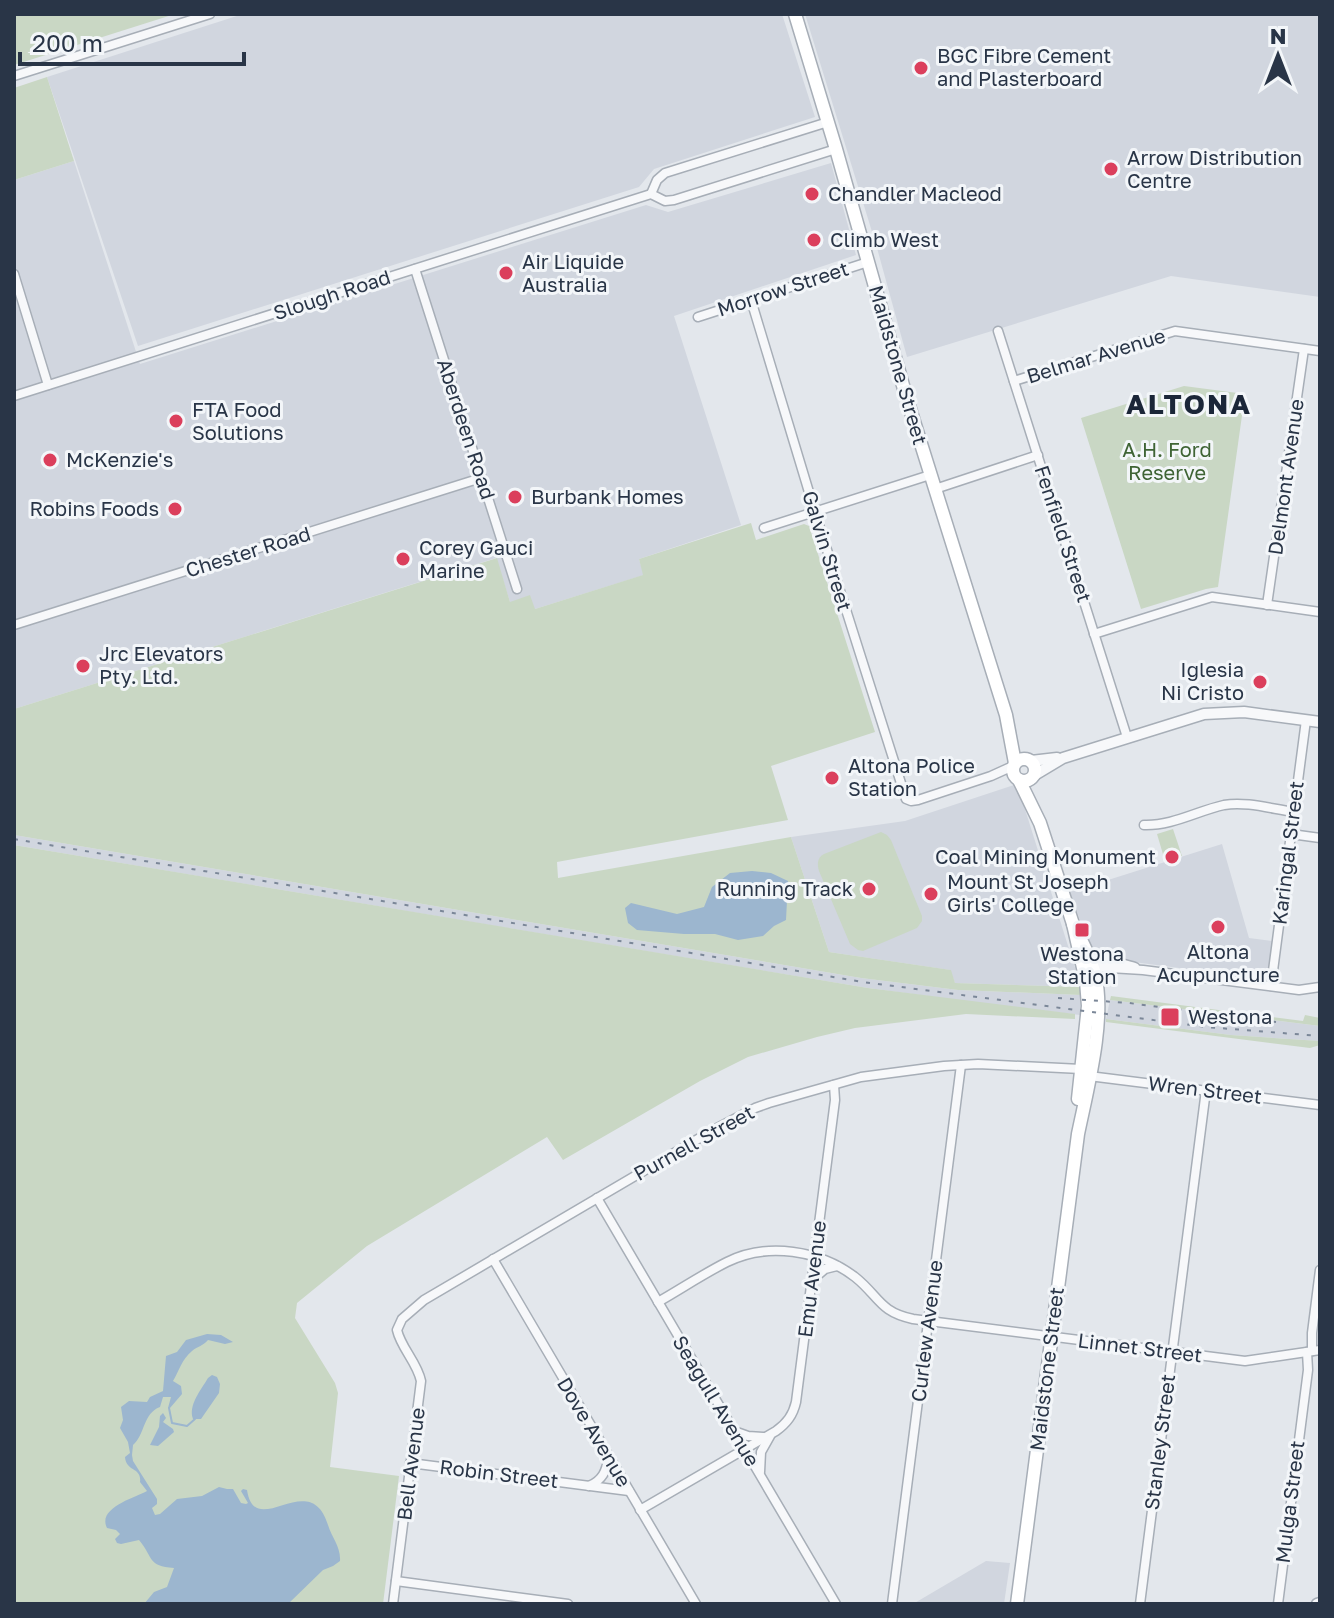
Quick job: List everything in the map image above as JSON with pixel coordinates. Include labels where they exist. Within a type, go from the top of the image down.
[{"type":"main road","name":"Maidstone Street","points":[[795,14],[1021,773],[1098,989],[1099,1014],[1085,1072],[1017,1604]]},
{"type":"main road","name":"Maidstone Street","points":[[1006,715],[1021,750],[1035,770],[1021,773]]},
{"type":"street","points":[[14,76],[210,14]]},
{"type":"street","name":"Slough Road","points":[[651,194],[657,180],[665,173],[828,122]]},
{"type":"street","name":"Slough Road","points":[[14,396],[651,194],[665,201],[674,200],[836,149]]},
{"type":"street","name":"Morrow Street","points":[[698,317],[868,262]]},
{"type":"street","name":"Aberdeen Road","points":[[415,269],[517,589]]},
{"type":"street","points":[[14,274],[48,385]]},
{"type":"street","name":"Galvin Street","points":[[751,300],[908,801],[991,776],[1021,773]]},
{"type":"street","name":"Fenfield Street","points":[[998,331],[1127,737]]},
{"type":"street","name":"Belmar Avenue","points":[[1014,381],[1175,331],[1320,351]]},
{"type":"street","name":"Delmont Avenue","points":[[1267,605],[1304,349]]},
{"type":"street","points":[[935,489],[1038,455]]},
{"type":"street","points":[[764,528],[930,475]]},
{"type":"street","name":"Chester Road","points":[[14,625],[481,478]]},
{"type":"street","points":[[1094,634],[1212,597],[1320,612]]},
{"type":"street","points":[[1021,773],[1182,719],[1214,712],[1251,712],[1320,722]]},
{"type":"street","name":"Karingal Street","points":[[1271,986],[1306,720]]},
{"type":"street","points":[[1030,760],[1063,758]]},
{"type":"street","points":[[1144,825],[1164,824],[1230,805],[1294,812]]},
{"type":"street","points":[[1291,834],[1320,838]]},
{"type":"street","points":[[1088,964],[1099,960],[1120,962],[1143,970],[1305,990],[1320,987]]},
{"type":"street","name":"Purnell Street","points":[[397,1330],[400,1322],[424,1300],[755,1108],[861,1077],[961,1065],[1085,1072]]},
{"type":"street","name":"Curlew Avenue","points":[[891,1602],[961,1065]]},
{"type":"street","name":"Wren Street","points":[[1085,1072],[1320,1105]]},
{"type":"street","name":"Emu Avenue","points":[[640,1510],[772,1434],[788,1421],[794,1409],[835,1100],[834,1085]]},
{"type":"street","name":"Stanley Street","points":[[1140,1604],[1206,1090]]},
{"type":"street","name":"Seagull Avenue","points":[[597,1198],[836,1604]]},
{"type":"street","name":"Linnet Street","points":[[658,1302],[727,1262],[747,1254],[781,1251],[815,1256],[837,1266],[855,1278],[890,1312],[903,1317],[1251,1361],[1313,1351]]},
{"type":"street","name":"Dove Avenue","points":[[493,1259],[689,1599],[696,1604]]},
{"type":"street","points":[[812,1280],[825,1269],[837,1266]]},
{"type":"street","name":"Mulga Street","points":[[1278,1604],[1308,1365],[1313,1351],[1312,1333],[1320,1270]]},
{"type":"street","name":"Bell Avenue","points":[[393,1604],[420,1376],[397,1330]]},
{"type":"street","points":[[734,1430],[752,1437],[772,1434]]},
{"type":"street","points":[[760,1474],[761,1452],[772,1434]]},
{"type":"street","points":[[588,1486],[602,1477],[609,1457]]},
{"type":"street","name":"Robin Street","points":[[410,1463],[629,1491]]},
{"type":"street","points":[[396,1581],[567,1604]]},
{"type":"shaded area","points":[[243,14],[782,14],[815,117],[654,169],[639,187],[138,346],[47,77]]},
{"type":"shaded area","points":[[805,14],[1320,14],[1320,297],[1171,276],[907,357]]},
{"type":"shaded area","points":[[74,161],[140,364],[646,205],[668,212],[831,163],[856,255],[674,316],[741,525],[639,559],[644,575],[535,609],[510,602],[496,558],[14,709],[14,180]]},
{"type":"shaded area","name":"Mount St Joseph Girls' College","points":[[1014,785],[1018,787],[1081,987],[955,983],[950,970],[829,952],[791,837],[905,821]]},
{"type":"shaded area","points":[[14,835],[861,978],[958,990],[1081,995],[1080,1015],[868,988],[14,845]]},
{"type":"shaded area","points":[[1222,844],[1249,938],[1273,941],[1268,975],[1262,979],[1096,957],[1091,952],[1070,892]]},
{"type":"shaded area","points":[[1110,1000],[1320,1026],[1320,1041],[1231,1035],[1106,1019]]},
{"type":"shaded area","points":[[986,1561],[1010,1563],[1004,1604],[913,1604]]},
{"type":"green space","points":[[14,14],[175,14],[14,65]]},
{"type":"green space","points":[[47,77],[74,161],[14,180],[14,88]]},
{"type":"green space","name":"A.H. Ford Reserve","points":[[1184,386],[1245,394],[1218,587],[1141,609],[1081,418]]},
{"type":"green space","points":[[751,523],[756,540],[804,524],[809,526],[875,732],[771,766],[788,820],[557,862],[558,878],[791,837],[829,952],[951,970],[955,983],[1081,987],[1081,995],[958,990],[861,978],[14,835],[14,709],[497,558],[510,602],[530,595],[535,609],[643,575],[639,559]]},
{"type":"green space","points":[[1173,829],[1182,856],[1165,861],[1157,834]]},
{"type":"green space","name":"Running Track","points":[[881,832],[891,840],[922,921],[917,928],[863,951],[850,944],[819,871],[818,861],[824,854]]},
{"type":"green space","points":[[14,845],[868,988],[1075,1014],[1075,1019],[966,1014],[855,1028],[748,1057],[563,1160],[547,1137],[367,1246],[297,1303],[295,1318],[338,1393],[330,1467],[399,1476],[383,1604],[14,1604]]},
{"type":"green space","points":[[1111,996],[1303,1021],[1305,1015],[1320,1018],[1320,1026],[1110,1000]]},
{"type":"green space","points":[[1106,1019],[1231,1035],[1320,1041],[1320,1045],[1310,1048],[1106,1022]]},
{"type":"water","points":[[730,873],[771,873],[788,881],[786,920],[763,936],[738,940],[715,934],[637,930],[628,923],[625,908],[631,903],[677,914],[704,907],[712,887]]},
{"type":"water","points":[[207,1334],[221,1335],[233,1342],[225,1344],[208,1340],[183,1361],[173,1381],[181,1386],[182,1394],[170,1408],[171,1397],[163,1397],[160,1407],[150,1414],[133,1445],[133,1461],[157,1499],[157,1504],[152,1508],[155,1515],[177,1499],[202,1496],[219,1487],[233,1489],[241,1503],[246,1504],[241,1491],[247,1490],[252,1504],[260,1509],[309,1502],[320,1509],[338,1547],[340,1561],[323,1570],[288,1604],[144,1604],[154,1592],[167,1587],[174,1568],[155,1563],[139,1540],[117,1543],[115,1539],[120,1534],[107,1528],[105,1521],[112,1509],[147,1491],[140,1482],[139,1474],[126,1462],[125,1457],[130,1453],[120,1428],[123,1420],[121,1407],[129,1401],[147,1402],[150,1397],[163,1391],[166,1356],[177,1352],[186,1340]]},
{"type":"water","points":[[212,1375],[217,1377],[220,1384],[219,1393],[201,1419],[193,1419],[194,1403]]},
{"type":"water","points":[[163,1413],[166,1418],[163,1422],[174,1432],[158,1446],[150,1445],[159,1427],[160,1416]]},
{"type":"waterway","points":[[169,1408],[172,1423],[187,1426],[195,1419]]},
{"type":"railway","points":[[14,839],[863,982],[1206,1027],[1320,1036]]},
{"type":"railway","points":[[1058,998],[1129,1003],[1276,1022]]},
{"type":"place","name":"BGC Fibre Cement and Plasterboard","points":[[921,68]]},
{"type":"place","name":"Arrow Distribution Centre","points":[[1111,169]]},
{"type":"place","name":"Chandler Macleod","points":[[812,194]]},
{"type":"place","name":"Climb West","points":[[814,240]]},
{"type":"place","name":"Air Liquide Australia","points":[[506,273]]},
{"type":"place","name":"FTA Food Solutions","points":[[176,421]]},
{"type":"place","name":"McKenzie's","points":[[50,460]]},
{"type":"place","name":"Burbank Homes","points":[[515,497]]},
{"type":"place","name":"Robins Foods","points":[[175,509]]},
{"type":"place","name":"Corey Gauci Marine","points":[[403,559]]},
{"type":"place","name":"Jrc Elevators Pty. Ltd.","points":[[83,666]]},
{"type":"place","name":"Iglesia Ni Cristo","points":[[1260,682]]},
{"type":"place","name":"Altona Police Station","points":[[832,778]]},
{"type":"place","name":"Coal Mining Monument","points":[[1172,857]]},
{"type":"place","name":"Running Track","points":[[869,889]]},
{"type":"place","name":"Mount St Joseph Girls' College","points":[[931,894]]},
{"type":"place","name":"Altona Acupuncture","points":[[1218,927]]},
{"type":"place","name":"Westona Station","points":[[1082,930]]},
{"type":"place","name":"Westona","points":[[1170,1017]]},
{"type":"district","name":"ALTONA","points":[[1189,404]]}]
